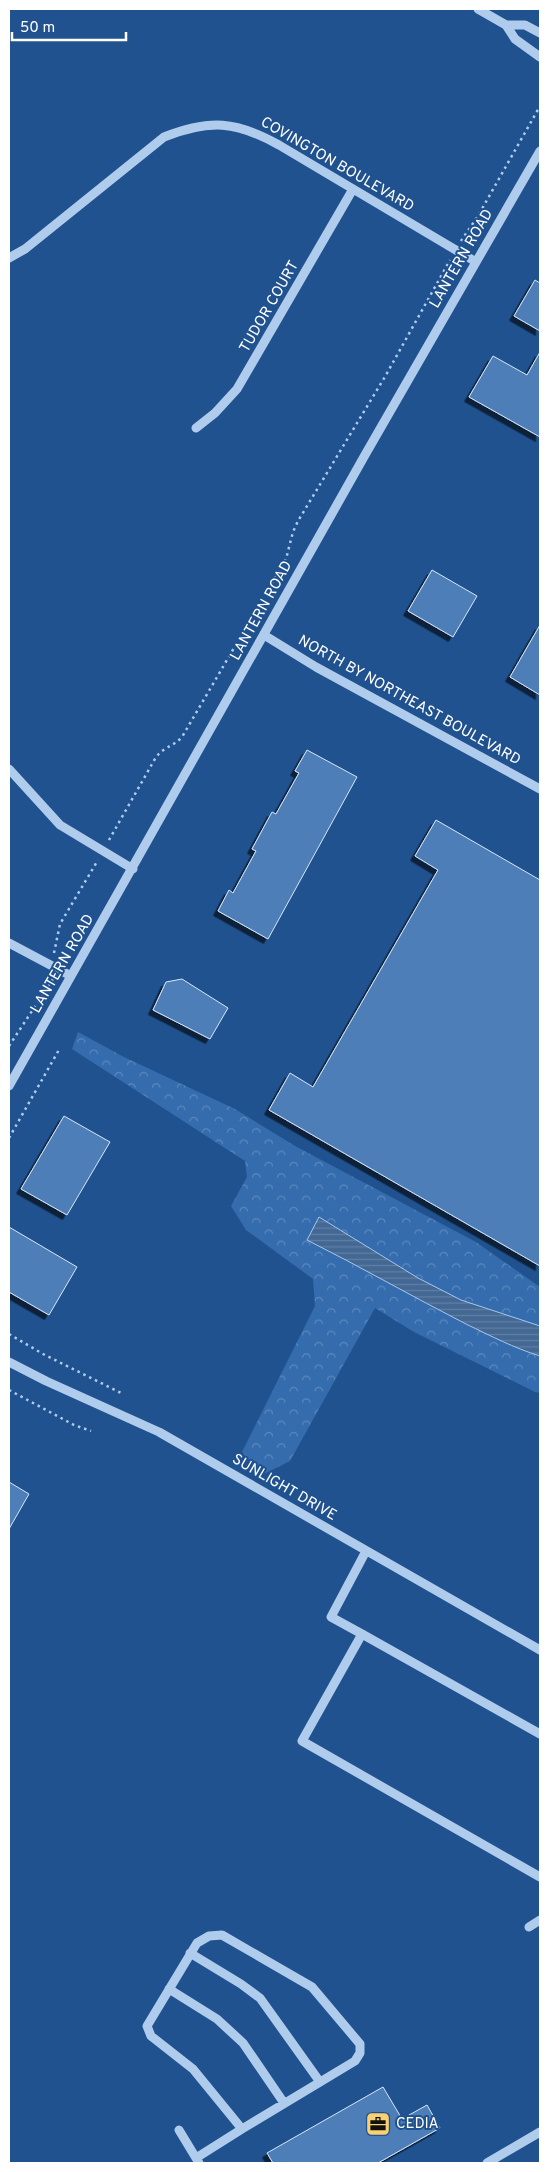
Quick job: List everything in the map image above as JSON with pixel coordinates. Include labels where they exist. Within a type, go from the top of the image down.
[{"type":"street","points":[[478,9],[506,24],[525,25],[540,33]]},
{"type":"street","points":[[506,24],[515,39],[540,57]]},
{"type":"street","name":"COVINGTON BOULEVARD","points":[[9,258],[26,249],[164,138],[183,130],[207,125],[229,125],[253,130],[476,262]]},
{"type":"street","name":"LANTERN ROAD","points":[[9,1086],[540,151]]},
{"type":"street","name":"TUDOR COURT","points":[[196,428],[215,413],[237,390],[353,189]]},
{"type":"street","name":"NORTH BY NORTHEAST BOULEVARD","points":[[264,635],[316,666],[540,789]]},
{"type":"street","points":[[9,769],[60,825],[133,869]]},
{"type":"street","points":[[9,943],[72,976]]},
{"type":"street","name":"SUNLIGHT DRIVE","points":[[9,1362],[46,1381],[159,1432],[540,1650]]},
{"type":"street","points":[[366,1551],[331,1617],[540,1734]]},
{"type":"street","points":[[362,1634],[302,1742],[540,1877]]},
{"type":"street","points":[[529,1927],[540,1920]]},
{"type":"street","points":[[179,2130],[197,2161],[242,2129],[356,2061],[360,2053],[360,2044],[312,1987],[222,1936],[210,1936],[197,1942],[147,2026],[151,2036],[193,2069],[242,2129]]},
{"type":"street","points":[[190,1953],[241,1984],[260,1998],[320,2082]]},
{"type":"street","points":[[169,1989],[217,2019],[243,2043],[284,2103]]},
{"type":"street","points":[[487,2163],[540,2132]]},
{"type":"path","points":[[9,1046],[54,978],[53,966],[57,931],[67,910],[103,852],[156,757],[164,747],[178,741],[182,737],[204,700],[286,559],[291,538],[298,521],[386,375],[540,106]]},
{"type":"path","points":[[9,1138],[60,1048]]},
{"type":"path","points":[[9,1334],[43,1354],[121,1393]]},
{"type":"path","points":[[9,1390],[74,1425],[91,1431]]},
{"type":"green space","points":[[78,1032],[124,1057],[235,1109],[295,1146],[476,1242],[540,1287],[540,1393],[414,1332],[375,1308],[290,1461],[262,1475],[242,1452],[315,1306],[313,1279],[246,1230],[231,1206],[247,1177],[245,1161],[72,1049]]},
{"type":"shaded area","points":[[319,1217],[418,1278],[461,1300],[540,1326],[540,1356],[512,1346],[466,1324],[307,1240]]},
{"type":"building","points":[[535,280],[540,283],[540,331],[514,316]]},
{"type":"building","points":[[540,352],[540,437],[469,397],[493,356],[527,375]]},
{"type":"building","points":[[432,570],[477,596],[453,637],[408,611]]},
{"type":"building","points":[[540,625],[540,695],[510,677]]},
{"type":"building","points":[[307,750],[357,777],[268,939],[218,911],[229,890],[233,893],[256,851],[252,849],[272,812],[276,814],[299,773],[295,771]]},
{"type":"building","points":[[436,820],[540,880],[540,1266],[269,1110],[290,1073],[313,1087],[438,870],[415,856]]},
{"type":"building","points":[[182,979],[228,1008],[210,1039],[153,1010],[166,982]]},
{"type":"building","points":[[64,1116],[110,1142],[67,1215],[21,1189]]},
{"type":"building","points":[[9,1227],[77,1267],[49,1315],[9,1292]]},
{"type":"building","points":[[9,1482],[29,1494],[9,1529]]},
{"type":"building","name":"CEDIA","points":[[383,2087],[402,2119],[427,2105],[440,2128],[378,2163],[273,2163],[267,2153]]},
{"type":"place","name":"CEDIA","points":[[378,2124]]}]
